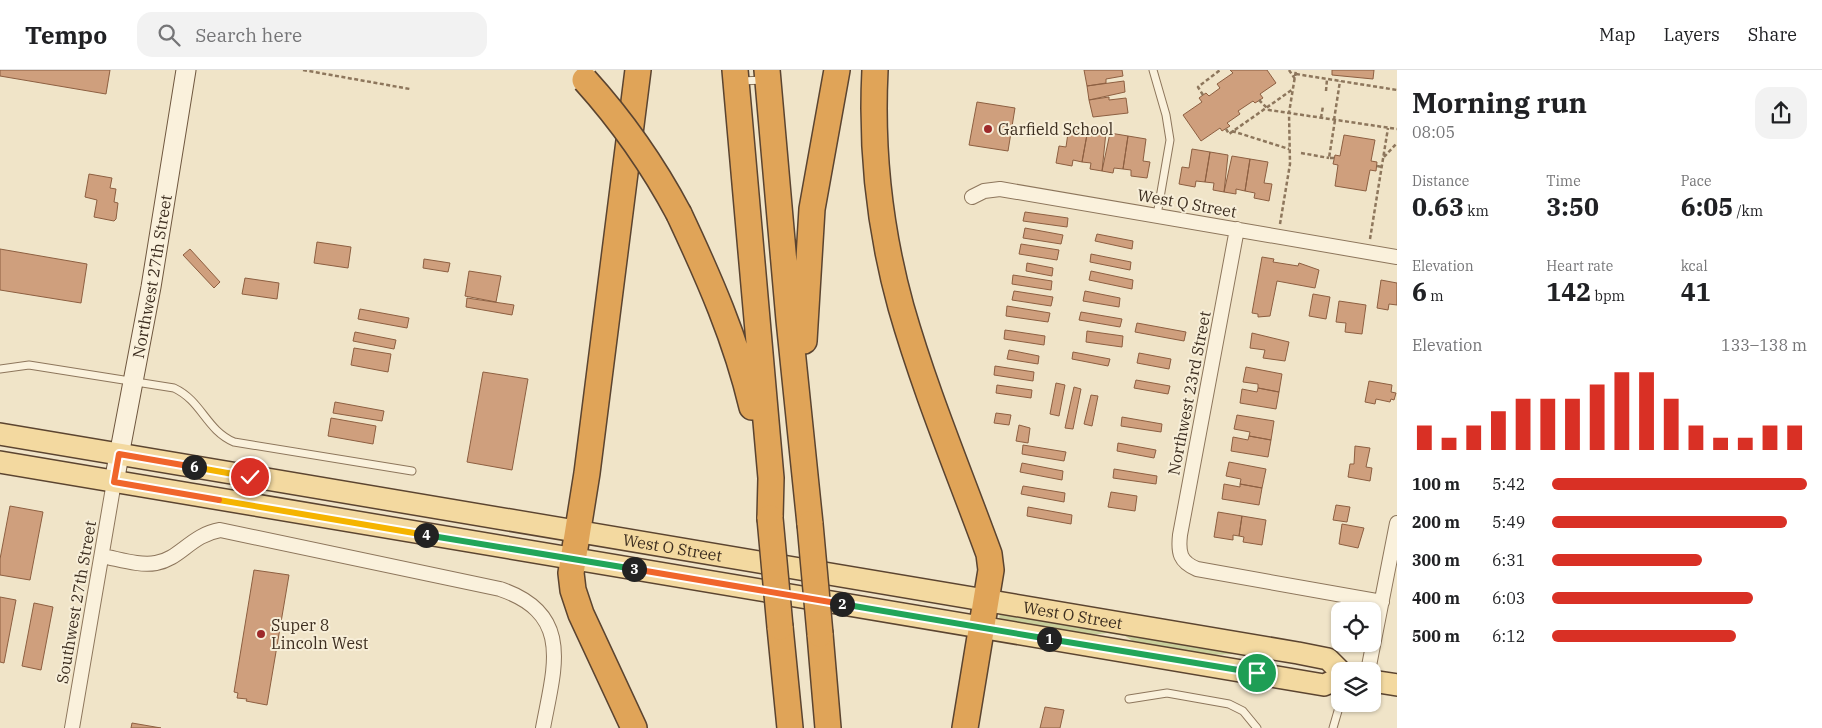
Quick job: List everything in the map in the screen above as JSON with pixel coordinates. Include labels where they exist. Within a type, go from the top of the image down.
[{"type":"highway","points":[[634,728],[576,600],[571,580],[572,559],[587,473],[638,70]]},
{"type":"highway","points":[[809,517],[804,360],[807,267],[812,209],[837,70]]},
{"type":"highway","points":[[875,70],[875,146],[889,255],[901,306],[917,360],[989,554],[991,570],[964,728]]},
{"type":"highway","points":[[581,75],[620,120],[667,192],[711,283],[738,352],[752,410],[770,518],[790,728]]},
{"type":"highway","points":[[767,75],[828,728]]},
{"type":"highway","points":[[735,76],[771,478],[770,518]]},
{"type":"main road","name":"West O Street","points":[[0,434],[1328,659],[1331,662]]},
{"type":"main road","name":"West O Street","points":[[0,462],[1324,685],[1331,682]]},
{"type":"main road","points":[[1381,682],[1397,685]]},
{"type":"street","name":"Northwest 27th Street","points":[[114,482],[151,287],[186,70]]},
{"type":"street","name":"West Q Street","points":[[972,198],[984,191],[1000,189],[1397,257]]},
{"type":"street","name":"Northwest 23rd Street","points":[[1237,229],[1178,551],[1184,561],[1197,569],[1382,602]]},
{"type":"street","name":"Southwest 27th Street","points":[[72,728],[114,482]]},
{"type":"street","points":[[1370,662],[1397,523]]},
{"type":"street","points":[[102,556],[149,564],[158,563],[170,558],[198,536],[220,530],[500,589],[531,603],[542,615],[550,629],[555,660],[543,728]]},
{"type":"lane","points":[[1153,70],[1167,120],[1170,140],[1157,215]]},
{"type":"lane","points":[[735,76],[767,75]]},
{"type":"lane","points":[[0,369],[29,365],[174,388],[186,394],[221,436],[234,442],[412,470]]},
{"type":"lane","points":[[1129,699],[1167,693],[1229,704],[1243,711],[1257,728]]},
{"type":"lane","points":[[1333,728],[1338,712]]},
{"type":"path","points":[[303,70],[410,89]]},
{"type":"path","points":[[1203,95],[1198,87],[1220,70]]},
{"type":"path","points":[[1289,70],[1295,79]]},
{"type":"path","points":[[1280,224],[1290,164],[1289,113],[1296,72],[1397,90]]},
{"type":"path","points":[[1326,91],[1328,79]]},
{"type":"path","points":[[1329,158],[1340,81]]},
{"type":"path","points":[[1226,129],[1229,134],[1293,89]]},
{"type":"path","points":[[1259,100],[1266,108],[1289,113],[1397,129]]},
{"type":"path","points":[[1321,118],[1323,106]]},
{"type":"path","points":[[1370,239],[1388,128]]},
{"type":"path","points":[[1232,131],[1290,149]]},
{"type":"path","points":[[1383,158],[1397,143]]},
{"type":"path","points":[[1301,153],[1334,158]]},
{"type":"path","points":[[1377,166],[1382,167]]},
{"type":"green space","points":[[1000,613],[1234,652],[1233,654],[1208,655],[1136,643],[1125,636],[1107,633],[1091,635],[999,619]]},
{"type":"building","points":[[0,70],[110,70],[106,94],[0,76]]},
{"type":"building","points":[[1084,70],[1122,70],[1123,76],[1106,79],[1106,83],[1087,86]]},
{"type":"building","points":[[1230,70],[1267,70],[1276,83],[1260,94],[1263,98],[1255,103],[1253,101],[1238,111],[1240,114],[1227,123],[1230,126],[1222,131],[1220,128],[1201,141],[1183,115],[1202,102],[1199,98],[1203,95],[1206,93],[1209,96],[1220,88],[1217,84],[1233,73]]},
{"type":"building","points":[[1332,70],[1374,70],[1373,79],[1332,75]]},
{"type":"building","points":[[1124,81],[1125,92],[1089,100],[1087,86]]},
{"type":"building","points":[[1109,97],[1109,100],[1126,98],[1128,113],[1093,117],[1089,100]]},
{"type":"building","points":[[977,102],[1015,108],[1008,151],[969,145]]},
{"type":"building","points":[[1069,126],[1088,129],[1082,162],[1073,160],[1072,166],[1056,163],[1059,146],[1066,147]]},
{"type":"building","points":[[1088,129],[1106,132],[1102,171],[1090,169],[1091,163],[1082,162]]},
{"type":"building","points":[[1110,133],[1128,136],[1123,169],[1114,168],[1113,173],[1102,171]]},
{"type":"building","points":[[1344,135],[1375,140],[1371,161],[1377,162],[1376,171],[1370,170],[1366,191],[1335,186],[1338,165],[1333,164],[1335,155],[1340,156]]},
{"type":"building","points":[[1128,136],[1146,139],[1143,161],[1150,162],[1147,178],[1131,176],[1131,170],[1123,169]]},
{"type":"building","points":[[1192,149],[1210,152],[1205,182],[1196,181],[1195,187],[1179,184],[1182,167],[1189,168]]},
{"type":"building","points":[[1210,152],[1228,155],[1224,192],[1213,190],[1214,183],[1205,182]]},
{"type":"building","points":[[1232,156],[1250,159],[1245,191],[1236,189],[1236,194],[1224,192]]},
{"type":"building","points":[[1250,159],[1268,162],[1264,183],[1272,184],[1269,201],[1254,198],[1255,193],[1245,191]]},
{"type":"building","points":[[89,174],[112,178],[110,188],[116,189],[114,202],[118,203],[116,219],[114,221],[94,217],[97,200],[85,197]]},
{"type":"building","points":[[1025,212],[1068,218],[1067,227],[1023,221]]},
{"type":"building","points":[[1025,228],[1063,235],[1061,244],[1023,238]]},
{"type":"building","points":[[1097,234],[1133,241],[1132,249],[1095,241]]},
{"type":"building","points":[[317,242],[351,247],[348,268],[314,263]]},
{"type":"building","points":[[1021,244],[1059,250],[1057,260],[1019,254]]},
{"type":"building","points":[[0,249],[87,264],[81,303],[0,290]]},
{"type":"building","points":[[190,249],[220,282],[214,288],[183,255]]},
{"type":"building","points":[[1091,254],[1131,262],[1130,270],[1090,262]]},
{"type":"building","points":[[1262,257],[1274,259],[1273,262],[1298,266],[1299,263],[1319,270],[1315,288],[1277,281],[1270,316],[1258,317],[1258,314],[1252,313]]},
{"type":"building","points":[[424,259],[450,263],[448,272],[423,268]]},
{"type":"building","points":[[1027,263],[1053,268],[1052,276],[1026,271]]},
{"type":"building","points":[[469,271],[501,276],[496,302],[465,296]]},
{"type":"building","points":[[1091,271],[1133,280],[1132,289],[1089,280]]},
{"type":"building","points":[[1013,275],[1052,281],[1051,290],[1012,284]]},
{"type":"building","points":[[245,278],[279,283],[277,299],[242,294]]},
{"type":"building","points":[[1381,280],[1397,283],[1397,305],[1389,304],[1388,310],[1377,308]]},
{"type":"building","points":[[1014,291],[1053,297],[1051,306],[1012,300]]},
{"type":"building","points":[[1085,291],[1120,298],[1119,307],[1083,301]]},
{"type":"building","points":[[1313,294],[1330,297],[1326,319],[1309,316]]},
{"type":"building","points":[[467,298],[514,305],[512,315],[466,307]]},
{"type":"building","points":[[1339,301],[1366,305],[1362,334],[1345,332],[1346,323],[1336,322]]},
{"type":"building","points":[[1007,306],[1050,313],[1048,322],[1006,316]]},
{"type":"building","points":[[360,309],[409,318],[407,328],[358,319]]},
{"type":"building","points":[[1081,312],[1122,319],[1120,327],[1079,320]]},
{"type":"building","points":[[1137,323],[1186,332],[1184,341],[1135,332]]},
{"type":"building","points":[[1005,330],[1045,336],[1044,345],[1004,339]]},
{"type":"building","points":[[1087,331],[1123,336],[1122,347],[1086,342]]},
{"type":"building","points":[[355,332],[396,340],[394,349],[353,341]]},
{"type":"building","points":[[1252,333],[1289,342],[1285,361],[1263,358],[1265,350],[1250,348]]},
{"type":"building","points":[[354,348],[391,354],[388,372],[351,365]]},
{"type":"building","points":[[1009,350],[1039,356],[1038,364],[1007,359]]},
{"type":"building","points":[[1073,352],[1110,359],[1108,366],[1072,359]]},
{"type":"building","points":[[1139,353],[1171,359],[1169,369],[1137,363]]},
{"type":"building","points":[[995,366],[1034,372],[1033,381],[994,375]]},
{"type":"building","points":[[1246,367],[1282,374],[1279,392],[1258,388],[1258,384],[1243,382]]},
{"type":"building","points":[[483,372],[528,379],[512,470],[467,462]]},
{"type":"building","points":[[1136,380],[1170,386],[1168,394],[1134,388]]},
{"type":"building","points":[[1369,381],[1392,385],[1391,392],[1396,393],[1394,400],[1391,399],[1390,402],[1376,399],[1375,404],[1365,402]]},
{"type":"building","points":[[1056,383],[1065,385],[1059,416],[1050,414]]},
{"type":"building","points":[[997,385],[1032,390],[1031,398],[996,393]]},
{"type":"building","points":[[1074,387],[1081,389],[1073,429],[1065,428]]},
{"type":"building","points":[[1258,388],[1279,392],[1276,409],[1240,403],[1242,389],[1257,392]]},
{"type":"building","points":[[1091,395],[1098,396],[1092,426],[1084,424]]},
{"type":"building","points":[[335,402],[384,411],[382,421],[333,413]]},
{"type":"building","points":[[996,413],[1011,415],[1009,425],[994,423]]},
{"type":"building","points":[[1237,415],[1274,421],[1271,440],[1249,436],[1250,432],[1234,429]]},
{"type":"building","points":[[1122,417],[1162,424],[1161,432],[1121,426]]},
{"type":"building","points":[[331,418],[376,426],[373,444],[328,436]]},
{"type":"building","points":[[1019,425],[1030,428],[1028,443],[1016,441]]},
{"type":"building","points":[[1249,436],[1271,440],[1268,457],[1231,451],[1233,437],[1248,440]]},
{"type":"building","points":[[1118,443],[1156,450],[1154,458],[1117,451]]},
{"type":"building","points":[[1023,445],[1066,452],[1064,461],[1022,454]]},
{"type":"building","points":[[1355,446],[1370,448],[1366,467],[1372,468],[1370,481],[1348,477],[1350,464],[1354,464]]},
{"type":"building","points":[[1229,462],[1266,469],[1262,488],[1240,484],[1241,479],[1226,476]]},
{"type":"building","points":[[1022,463],[1063,471],[1062,480],[1020,472]]},
{"type":"building","points":[[1114,469],[1157,476],[1156,484],[1113,478]]},
{"type":"building","points":[[1224,484],[1240,487],[1240,484],[1262,488],[1259,505],[1222,499]]},
{"type":"building","points":[[1023,486],[1065,493],[1064,502],[1021,494]]},
{"type":"building","points":[[1111,492],[1137,496],[1135,511],[1108,507]]},
{"type":"building","points":[[1336,505],[1350,507],[1347,522],[1333,520]]},
{"type":"building","points":[[10,506],[43,512],[30,580],[0,575],[0,559]]},
{"type":"building","points":[[1028,507],[1072,515],[1071,524],[1027,516]]},
{"type":"building","points":[[1218,512],[1242,516],[1239,536],[1233,535],[1233,540],[1214,537]]},
{"type":"building","points":[[1242,516],[1266,520],[1262,545],[1243,542],[1244,537],[1239,536]]},
{"type":"building","points":[[1342,524],[1364,528],[1358,548],[1339,544]]},
{"type":"building","name":"Super 8 Lincoln West","points":[[254,570],[289,575],[267,705],[237,698],[238,693],[234,692]]},
{"type":"building","points":[[0,597],[16,600],[4,663],[0,662]]},
{"type":"building","points":[[34,603],[53,607],[41,670],[22,666]]},
{"type":"building","points":[[1045,707],[1064,710],[1060,728],[1040,728]]},
{"type":"building","points":[[132,723],[161,728],[131,728]]},
{"type":"place","name":"Garfield School","points":[[988,129]]},
{"type":"place","name":"Super 8 Lincoln West","points":[[261,634]]},
{"type":"route","points":[[250,477],[119,454],[114,482],[1257,673]]}]
